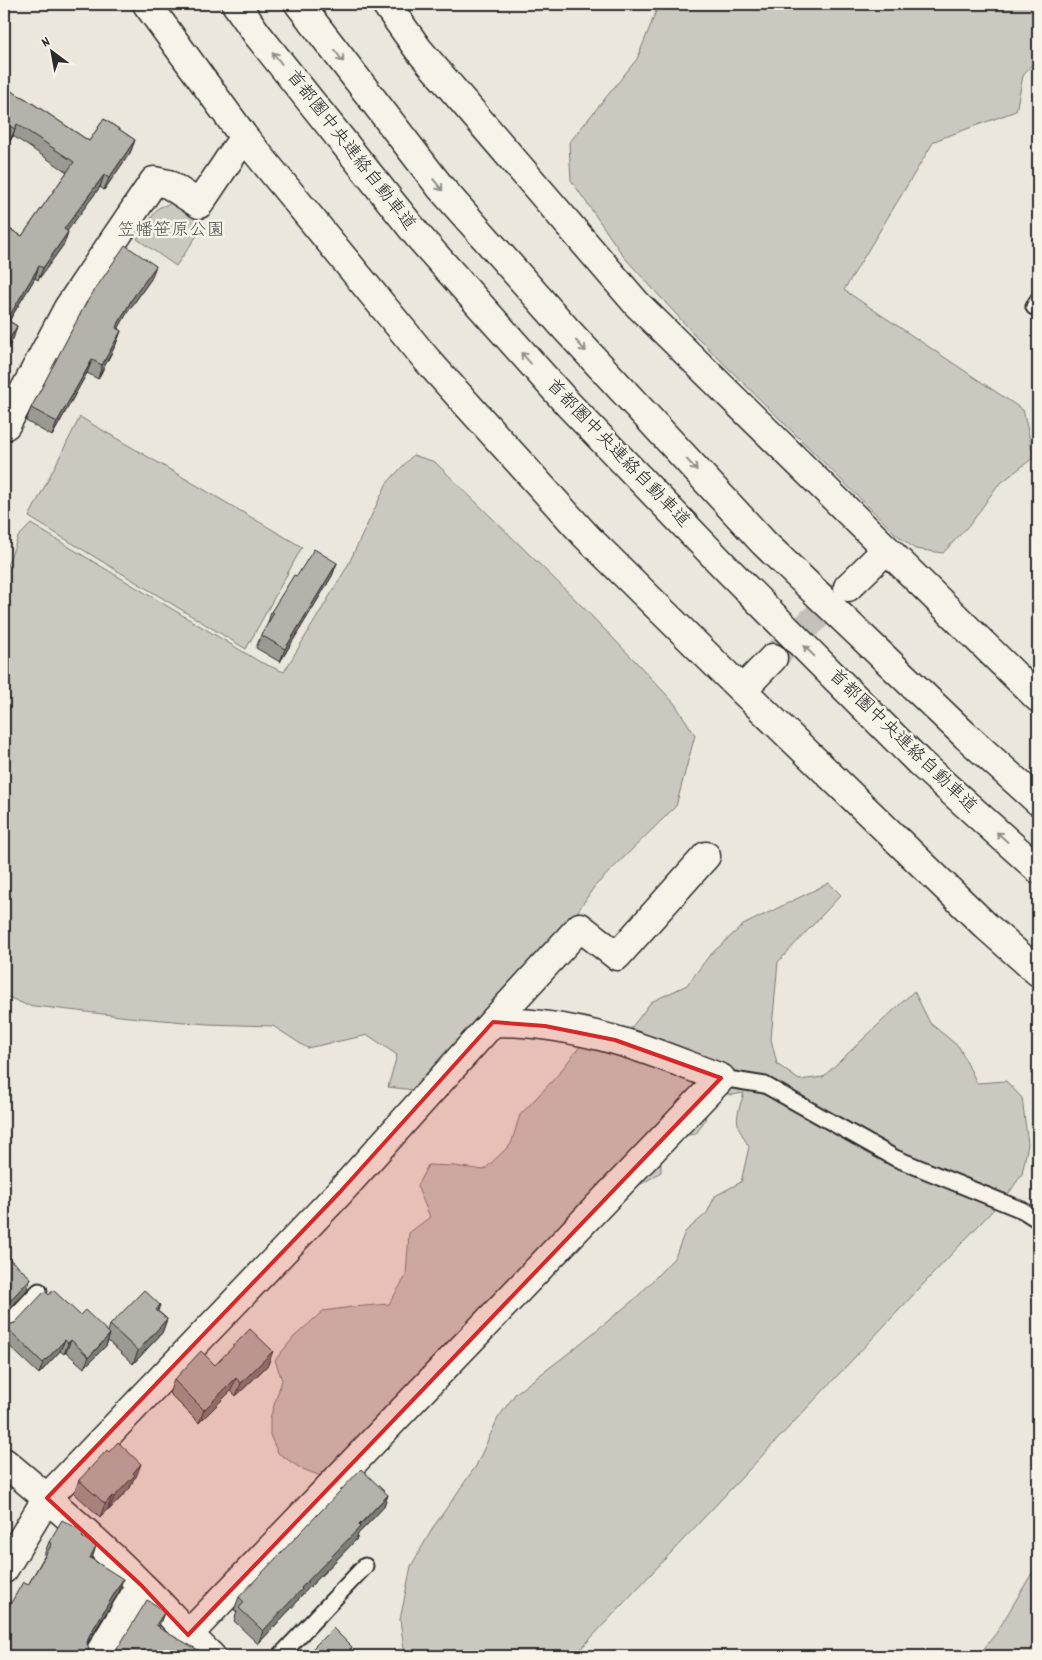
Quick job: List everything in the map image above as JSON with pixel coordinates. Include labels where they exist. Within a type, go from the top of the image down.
[{"type":"main road","points":[[147,4],[244,137],[427,360],[586,536],[986,926],[1038,972]]},
{"type":"main road","name":"首都圏中央連絡自動車道","points":[[236,4],[257,34],[419,237],[568,404],[713,555],[918,762],[1038,869]]},
{"type":"main road","points":[[299,4],[440,188],[566,329],[764,543],[966,736],[1038,801]]},
{"type":"main road","points":[[386,4],[418,48],[637,304],[1038,698]]},
{"type":"main road","points":[[4,426],[68,308],[154,181],[168,184],[199,204],[244,137]]},
{"type":"main road","points":[[848,587],[886,550]]},
{"type":"main road","points":[[742,690],[773,658]]},
{"type":"main road","points":[[4,1570],[47,1498],[340,1192],[580,927],[617,956],[706,856]]},
{"type":"main road","points":[[188,1635],[720,1078],[615,1040],[545,1026],[517,1022],[493,1022]]},
{"type":"main road","points":[[4,1462],[47,1498],[141,1585],[188,1635],[211,1656]]},
{"type":"main road","points":[[98,1656],[141,1585]]},
{"type":"lane","points":[[720,1078],[765,1085],[894,1158],[1022,1210],[1038,1220]]},
{"type":"lane","points":[[4,1328],[39,1291]]},
{"type":"lane","points":[[280,1656],[365,1566]]},
{"type":"highlighted area","points":[[493,1022],[545,1026],[615,1040],[721,1078],[188,1635],[141,1585],[47,1498],[340,1192]]},
{"type":"green space","points":[[659,4],[1038,4],[1038,56],[1023,76],[1016,111],[934,141],[844,290],[1023,410],[1034,457],[997,486],[972,522],[943,553],[915,549],[896,534],[694,334],[624,257],[571,180],[569,143],[637,59]]},
{"type":"green space","name":"笠幡笹原公園","points":[[171,203],[205,224],[176,266],[137,239],[158,208]]},
{"type":"green space","points":[[80,417],[302,547],[246,649],[29,517]]},
{"type":"green space","points":[[413,455],[435,462],[577,601],[675,704],[695,735],[676,806],[594,887],[568,926],[414,1090],[388,1087],[397,1055],[368,1035],[307,1048],[273,1026],[207,1024],[129,1017],[26,1005],[4,995],[4,574],[18,537],[31,524],[260,662],[284,672],[347,567],[387,483]]},
{"type":"green space","points":[[829,883],[841,895],[778,962],[771,1039],[777,1064],[799,1080],[823,1077],[914,991],[930,1023],[959,1047],[977,1083],[1006,1081],[1022,1098],[1028,1144],[1022,1174],[1009,1193],[574,1656],[405,1656],[400,1620],[411,1566],[434,1526],[476,1466],[498,1418],[516,1393],[636,1298],[675,1257],[685,1232],[707,1213],[715,1196],[741,1182],[749,1147],[738,1126],[739,1110],[744,1093],[731,1095],[721,1092],[710,1101],[705,1120],[696,1134],[674,1137],[661,1150],[661,1172],[643,1183],[618,1192],[570,1258],[326,1478],[300,1468],[278,1453],[270,1435],[270,1418],[282,1380],[275,1360],[294,1337],[323,1311],[389,1304],[406,1276],[409,1233],[430,1217],[417,1186],[428,1165],[484,1170],[511,1144],[520,1115],[556,1077],[581,1045],[629,1031],[651,1002],[687,985],[709,956],[743,925]]},
{"type":"green space","points":[[1038,1563],[1038,1656],[978,1656],[997,1632]]},
{"type":"building","points":[[4,90],[8,92],[9,90],[26,99],[89,141],[104,119],[135,140],[109,178],[104,175],[64,229],[68,232],[43,268],[39,266],[7,320],[17,326],[4,349],[4,226],[22,236],[74,162],[17,124],[15,129],[4,123]]},
{"type":"building","points":[[125,245],[156,266],[132,299],[116,328],[121,331],[102,365],[92,360],[57,422],[31,408],[86,303]]},
{"type":"building","points":[[314,549],[337,563],[285,649],[261,635],[274,613],[271,612],[294,575],[297,576]]},
{"type":"building","points":[[4,1254],[31,1278],[4,1307]]},
{"type":"building","points":[[53,1290],[80,1315],[85,1310],[110,1334],[89,1357],[71,1340],[68,1343],[65,1340],[43,1363],[4,1325],[15,1323],[45,1291],[49,1295]]},
{"type":"building","points":[[144,1290],[160,1305],[156,1310],[167,1319],[138,1351],[110,1325]]},
{"type":"building","points":[[250,1329],[273,1351],[241,1383],[236,1378],[204,1410],[174,1380],[201,1351],[215,1365]]},
{"type":"building","points":[[118,1442],[141,1464],[133,1473],[135,1475],[105,1504],[79,1480],[107,1450],[109,1452]]},
{"type":"building","points":[[361,1469],[388,1495],[263,1631],[239,1608],[244,1602],[239,1597]]},
{"type":"building","points":[[62,1520],[77,1528],[84,1535],[82,1537],[96,1546],[90,1558],[123,1579],[89,1636],[87,1643],[89,1650],[94,1656],[4,1656],[4,1615],[23,1582],[28,1585],[52,1544],[49,1542]]},
{"type":"building","points":[[147,1600],[164,1613],[156,1625],[200,1651],[197,1656],[111,1656],[116,1651]]},
{"type":"building","points":[[333,1628],[352,1647],[343,1656],[305,1656]]},
{"type":"tunnel","points":[[773,658],[845,590]]}]
